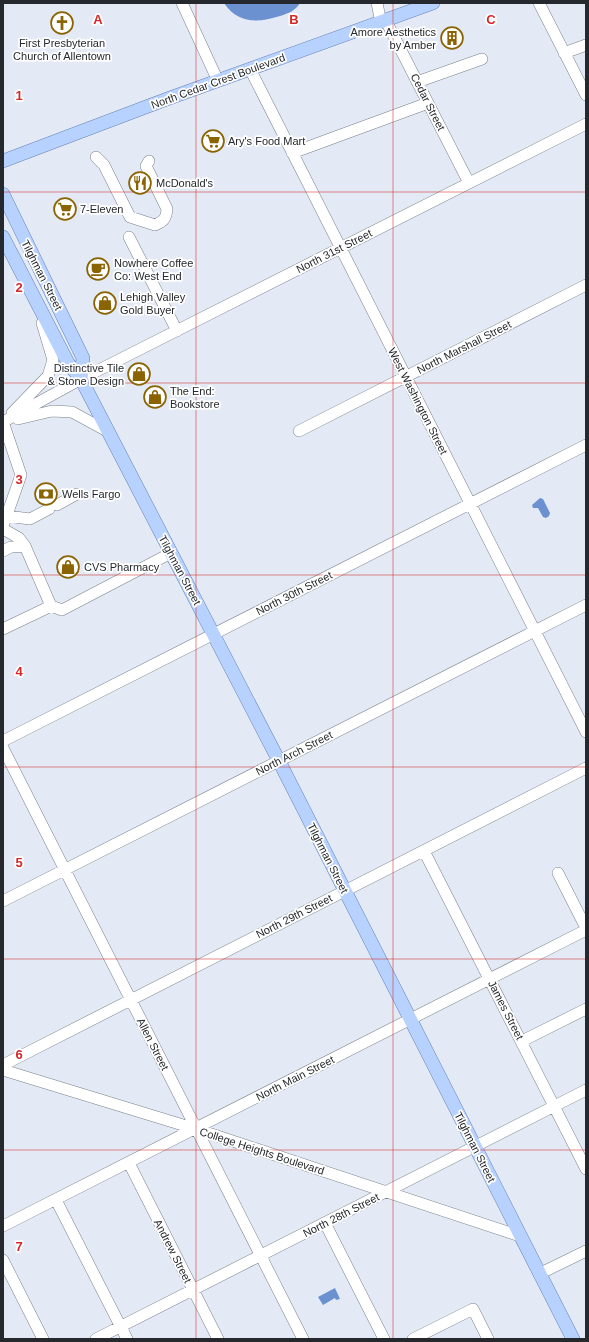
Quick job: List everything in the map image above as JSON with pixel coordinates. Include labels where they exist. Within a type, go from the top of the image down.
[{"type":"main road","name":"North Cedar Crest Boulevard","points":[[3,161],[433,3]]},
{"type":"main road","name":"Tilghman Street","points":[[3,194],[83,358],[81,379]]},
{"type":"main road","name":"Tilghman Street","points":[[3,236],[68,363],[81,379],[214,633],[573,1339]]},
{"type":"street","points":[[182,3],[218,81]]},
{"type":"street","name":"Cedar Street","points":[[377,3],[383,22],[418,82],[469,183]]},
{"type":"street","points":[[539,3],[586,95]]},
{"type":"street","points":[[564,53],[586,45]]},
{"type":"street","points":[[418,82],[482,59]]},
{"type":"street","name":"West Washington Street","points":[[250,69],[586,732]]},
{"type":"street","points":[[292,153],[428,103]]},
{"type":"street","name":"North 31st Street","points":[[3,422],[81,379],[586,124]]},
{"type":"street","points":[[96,157],[104,166],[130,217],[155,225],[164,221],[167,217],[167,209],[146,166],[149,160]]},
{"type":"street","points":[[129,237],[177,330]]},
{"type":"street","name":"North Marshall Street","points":[[299,430],[586,285]]},
{"type":"street","points":[[3,422],[48,376],[53,360],[49,341],[31,292]]},
{"type":"street","points":[[3,422],[52,410],[72,412],[107,431]]},
{"type":"street","points":[[3,422],[21,475],[5,521],[30,519],[77,494]]},
{"type":"street","name":"North 30th Street","points":[[3,741],[586,445]]},
{"type":"street","points":[[3,529],[18,538],[25,546],[52,606],[62,610],[172,553]]},
{"type":"street","points":[[3,550],[11,547],[25,546]]},
{"type":"street","name":"North Arch Street","points":[[3,901],[586,605]]},
{"type":"street","points":[[3,629],[52,606]]},
{"type":"street","name":"Allen Street","points":[[3,748],[302,1339]]},
{"type":"street","name":"North 29th Street","points":[[3,1065],[586,768]]},
{"type":"street","name":"James Street","points":[[424,851],[586,1169]]},
{"type":"street","points":[[558,873],[586,929]]},
{"type":"street","name":"North Main Street","points":[[3,1226],[586,929]]},
{"type":"street","points":[[522,1041],[586,1009]]},
{"type":"street","name":"College Heights Boulevard","points":[[3,1070],[196,1129],[520,1236]]},
{"type":"street","name":"North 28th Street","points":[[96,1339],[586,1090]]},
{"type":"street","name":"Andrew Street","points":[[129,1163],[218,1339]]},
{"type":"street","points":[[56,1200],[127,1339]]},
{"type":"street","points":[[325,1223],[384,1339]]},
{"type":"street","points":[[539,1274],[586,1251]]},
{"type":"street","points":[[3,1260],[43,1339]]},
{"type":"street","points":[[413,1339],[473,1309],[488,1339]]},
{"type":"water","points":[[224,3],[300,3],[294,10],[286,14],[264,20],[249,20],[236,15]]},
{"type":"water","points":[[540,498],[543,499],[550,513],[546,518],[543,517],[538,508],[533,508],[532,505]]},
{"type":"water","points":[[335,1288],[340,1299],[336,1300],[335,1298],[323,1305],[318,1297]]},
{"type":"place","name":"First Presbyterian Church of Allentown","points":[[62,23]]},
{"type":"place","name":"Amore Aesthetics by Amber","points":[[452,38]]},
{"type":"place","name":"Ary's Food Mart","points":[[213,141]]},
{"type":"place","name":"McDonald's","points":[[140,183]]},
{"type":"place","name":"7-Eleven","points":[[65,209]]},
{"type":"place","name":"Nowhere Coffee Co: West End","points":[[98,269]]},
{"type":"place","name":"Lehigh Valley Gold Buyer","points":[[105,303]]},
{"type":"place","name":"Distinctive Tile & Stone Design","points":[[139,374]]},
{"type":"place","name":"The End: Bookstore","points":[[155,397]]},
{"type":"place","name":"Wells Fargo","points":[[46,494]]},
{"type":"place","name":"CVS Pharmacy","points":[[68,567]]}]
